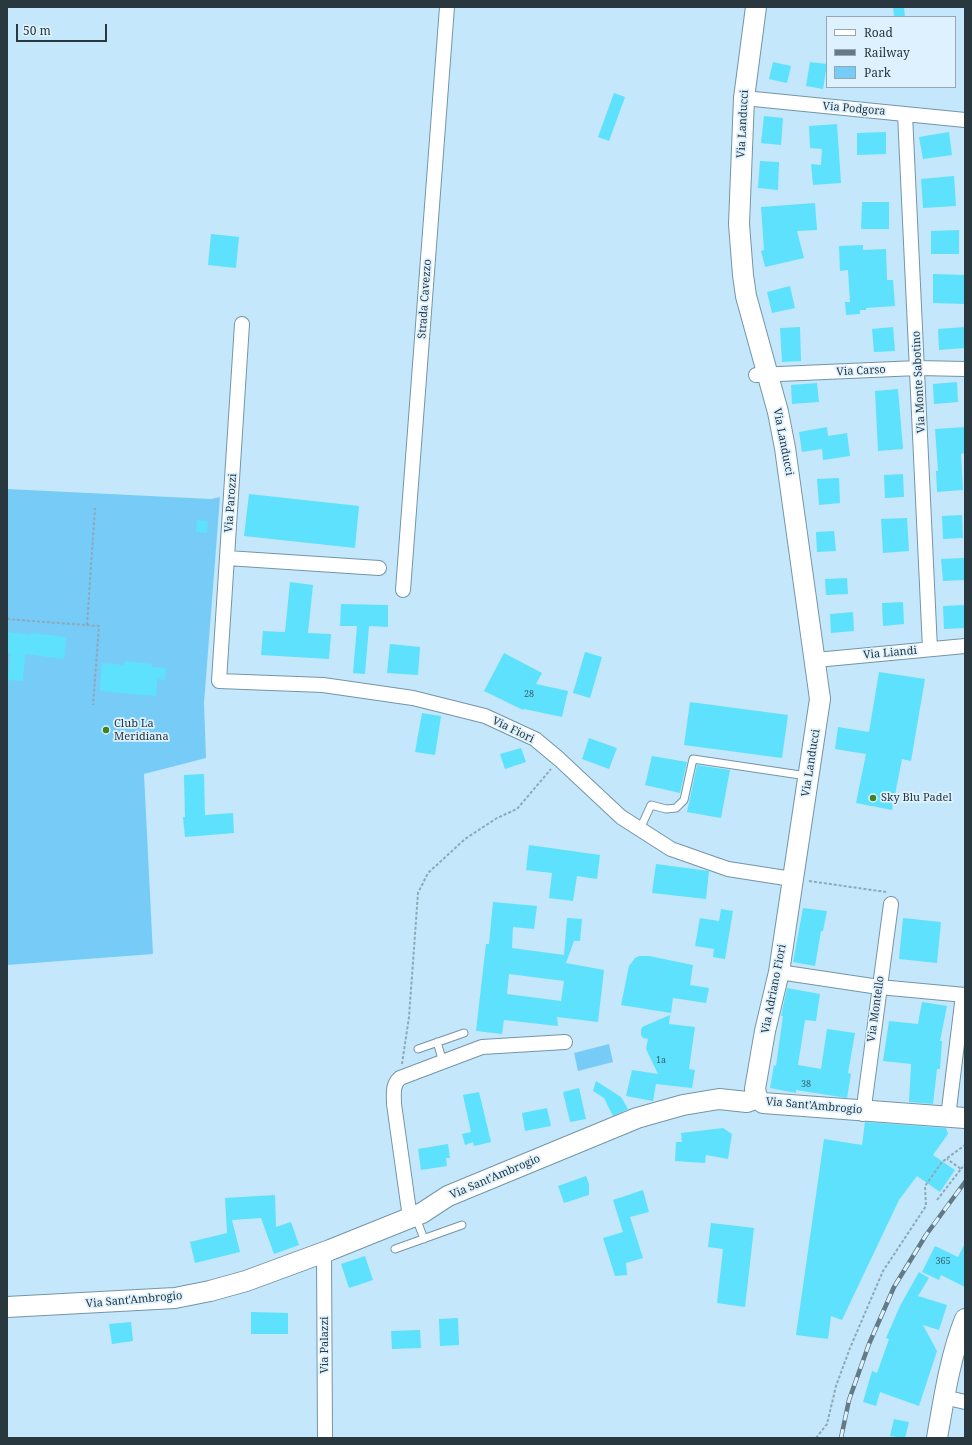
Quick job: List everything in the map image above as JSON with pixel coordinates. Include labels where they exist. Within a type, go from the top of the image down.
[{"type":"street","name":"Strada Cavezzo","points":[[402,590],[447,7]]},
{"type":"street","name":"Via Landucci","points":[[756,7],[744,98],[739,224],[743,274],[762,375],[778,412],[785,448],[816,660],[820,699],[792,879]]},
{"type":"street","name":"Via Podgora","points":[[744,98],[965,120]]},
{"type":"street","name":"Via Monte Sabotino","points":[[905,114],[930,649]]},
{"type":"street","name":"Via Parozzi","points":[[219,681],[242,324]]},
{"type":"street","name":"Via Carso","points":[[762,375],[918,368],[965,369]]},
{"type":"street","points":[[227,558],[380,568]]},
{"type":"street","name":"Via Liandi","points":[[816,660],[965,646]]},
{"type":"street","name":"Via Fiori","points":[[219,681],[323,685],[413,698],[485,716],[535,739],[559,759],[621,817],[671,849],[728,869],[792,879]]},
{"type":"street","name":"Via Adriano Fiori","points":[[757,1098],[755,1089],[778,972],[792,879]]},
{"type":"street","name":"Via Montello","points":[[863,1112],[891,904]]},
{"type":"street","points":[[778,972],[879,987],[964,995],[957,1118]]},
{"type":"street","points":[[412,1217],[394,1104],[393,1090],[396,1082],[400,1078],[482,1047],[565,1042]]},
{"type":"street","name":"Via Sant'Ambrogio","points":[[7,1307],[107,1303],[175,1298],[210,1291],[246,1281],[324,1253],[412,1217],[438,1204],[448,1196],[637,1118],[683,1105],[720,1099],[747,1102],[757,1098],[763,1103],[863,1112],[957,1118]]},
{"type":"street","name":"Via Palazzi","points":[[324,1253],[326,1438]]},
{"type":"street","points":[[937,1438],[944,1398],[957,1342],[965,1319]]},
{"type":"street","points":[[944,1398],[965,1402]]},
{"type":"lane","points":[[640,829],[651,805],[666,809],[676,808],[684,800],[693,759],[809,776]]},
{"type":"lane","points":[[418,1049],[464,1033]]},
{"type":"lane","points":[[436,1042],[443,1062]]},
{"type":"lane","points":[[412,1217],[424,1239]]},
{"type":"lane","points":[[395,1249],[462,1225]]},
{"type":"path","points":[[87,625],[95,508]]},
{"type":"path","points":[[7,619],[99,626],[93,705]]},
{"type":"path","points":[[402,1067],[408,1030],[418,893],[428,873],[465,839],[497,818],[518,809],[559,759]]},
{"type":"path","points":[[792,879],[891,893],[891,904]]},
{"type":"path","points":[[816,1438],[827,1424],[836,1386],[850,1348],[883,1271],[926,1206],[925,1186],[942,1162],[965,1145]]},
{"type":"path","points":[[947,1159],[961,1169]]},
{"type":"path","points":[[937,1200],[965,1164]]},
{"type":"green space","name":"Club La Meridiana","points":[[7,489],[211,499],[220,497],[204,703],[206,758],[144,774],[153,954],[7,965]]},
{"type":"green space","points":[[609,1044],[613,1062],[578,1071],[574,1053]]},
{"type":"building","points":[[893,7],[904,7],[905,16],[894,16]]},
{"type":"building","points":[[773,62],[791,66],[787,83],[769,79]]},
{"type":"building","points":[[810,62],[826,64],[823,89],[806,86]]},
{"type":"building","points":[[614,93],[625,97],[609,141],[598,137]]},
{"type":"building","points":[[764,116],[783,118],[781,145],[761,143]]},
{"type":"building","points":[[837,124],[841,183],[813,185],[811,164],[821,165],[822,149],[810,148],[809,126]]},
{"type":"building","points":[[886,132],[886,154],[857,155],[857,133]]},
{"type":"building","points":[[949,132],[952,155],[923,159],[919,137]]},
{"type":"building","points":[[760,161],[779,162],[778,190],[758,188]]},
{"type":"building","points":[[954,176],[956,206],[923,208],[921,179]]},
{"type":"building","points":[[862,202],[889,202],[889,229],[861,229]]},
{"type":"building","points":[[815,203],[817,230],[797,231],[804,258],[765,267],[761,251],[764,250],[761,207]]},
{"type":"building","points":[[959,230],[959,254],[931,254],[931,231]]},
{"type":"building","points":[[211,234],[239,237],[236,268],[208,265]]},
{"type":"building","points":[[863,245],[863,250],[886,249],[887,280],[893,280],[895,306],[866,308],[866,310],[860,310],[860,314],[846,315],[845,302],[850,302],[848,270],[840,271],[839,246]]},
{"type":"building","points":[[933,274],[965,275],[965,304],[933,303]]},
{"type":"building","points":[[790,286],[795,308],[772,313],[767,292]]},
{"type":"building","points":[[800,327],[801,361],[782,362],[780,328]]},
{"type":"building","points":[[893,327],[895,351],[874,352],[872,329]]},
{"type":"building","points":[[964,327],[965,348],[939,350],[938,329]]},
{"type":"building","points":[[957,382],[958,402],[934,404],[933,384]]},
{"type":"building","points":[[817,383],[819,402],[792,404],[791,385]]},
{"type":"building","points":[[898,389],[903,449],[878,451],[875,391]]},
{"type":"building","points":[[827,427],[828,436],[847,433],[850,456],[823,460],[822,449],[802,452],[799,432]]},
{"type":"building","points":[[965,427],[965,453],[961,454],[963,490],[937,492],[936,471],[938,471],[935,429]]},
{"type":"building","points":[[903,474],[904,497],[885,498],[884,475]]},
{"type":"building","points":[[839,478],[840,503],[819,505],[817,479]]},
{"type":"building","points":[[249,494],[359,506],[355,548],[244,536]]},
{"type":"building","points":[[962,515],[963,538],[943,539],[942,516]]},
{"type":"building","points":[[907,518],[909,551],[883,553],[881,519]]},
{"type":"building","points":[[197,520],[208,521],[207,533],[196,532]]},
{"type":"building","points":[[834,531],[836,551],[817,552],[816,532]]},
{"type":"building","points":[[964,558],[965,580],[943,581],[941,559]]},
{"type":"building","points":[[847,578],[848,594],[826,595],[825,579]]},
{"type":"building","points":[[290,582],[313,585],[308,633],[331,634],[329,659],[261,655],[263,631],[285,632]]},
{"type":"building","points":[[903,602],[904,624],[883,626],[882,603]]},
{"type":"building","points":[[341,604],[388,605],[388,627],[369,626],[365,674],[353,673],[357,626],[340,626]]},
{"type":"building","points":[[965,605],[965,628],[944,629],[943,606]]},
{"type":"building","points":[[853,612],[854,631],[831,633],[830,614]]},
{"type":"building","points":[[7,632],[66,637],[64,659],[25,654],[23,681],[8,680],[11,653],[7,653]]},
{"type":"building","points":[[390,644],[420,647],[418,675],[387,673]]},
{"type":"building","points":[[585,652],[602,657],[590,698],[573,693]]},
{"type":"building","points":[[504,653],[542,673],[536,684],[568,691],[562,717],[523,710],[484,691]]},
{"type":"building","points":[[125,661],[152,664],[152,667],[166,668],[165,680],[157,679],[156,696],[100,691],[102,663],[124,665]]},
{"type":"building","points":[[879,672],[925,679],[911,761],[902,759],[892,810],[856,803],[866,754],[835,749],[838,727],[869,732]]},
{"type":"building","points":[[690,702],[788,715],[782,758],[684,745]]},
{"type":"building","points":[[422,713],[441,716],[435,755],[415,752]]},
{"type":"building","points":[[589,738],[617,748],[609,769],[582,759]]},
{"type":"building","points":[[521,748],[526,762],[505,769],[500,754]]},
{"type":"building","points":[[652,756],[687,762],[680,793],[645,785]]},
{"type":"building","points":[[697,765],[730,770],[721,818],[687,812]]},
{"type":"building","points":[[204,774],[205,815],[233,813],[234,833],[185,837],[183,817],[185,817],[184,775]]},
{"type":"building","points":[[529,845],[600,855],[597,879],[577,876],[573,901],[549,898],[552,873],[526,870]]},
{"type":"building","points":[[656,864],[709,871],[706,899],[652,893]]},
{"type":"building","points":[[493,902],[537,906],[534,929],[513,927],[512,948],[564,955],[567,918],[582,919],[580,941],[574,941],[566,963],[604,970],[598,1022],[557,1017],[558,1026],[504,1020],[502,1034],[476,1031],[486,944],[489,944]],"holes":[[[509,974],[564,981],[561,1001],[507,994]]]},
{"type":"building","points":[[803,908],[827,911],[823,931],[821,931],[815,966],[793,962]]},
{"type":"building","points":[[721,909],[733,911],[725,959],[713,957],[714,949],[695,946],[700,918],[719,921]]},
{"type":"building","points":[[903,918],[941,922],[937,963],[899,959]]},
{"type":"building","points":[[639,956],[649,956],[693,965],[690,985],[709,988],[706,1003],[673,998],[671,1013],[621,1005],[629,966],[635,958]]},
{"type":"building","points":[[787,988],[820,994],[816,1021],[805,1020],[798,1065],[821,1069],[827,1029],[855,1033],[848,1073],[851,1074],[847,1098],[796,1090],[796,1093],[770,1088],[774,1065],[776,1066],[783,1016],[781,1016]]},
{"type":"building","points":[[922,1002],[947,1006],[940,1041],[942,1041],[940,1069],[937,1069],[933,1104],[909,1102],[911,1064],[883,1061],[889,1021],[918,1024]]},
{"type":"building","points":[[670,1015],[669,1024],[695,1027],[689,1069],[695,1070],[692,1088],[656,1084],[653,1101],[626,1096],[632,1070],[658,1074],[646,1049],[648,1039],[643,1038],[641,1035],[642,1027]]},
{"type":"building","points":[[596,1081],[621,1097],[628,1109],[613,1116],[604,1098],[593,1091]]},
{"type":"building","points":[[579,1088],[586,1119],[570,1122],[563,1092]]},
{"type":"building","points":[[479,1092],[491,1142],[474,1146],[473,1142],[465,1145],[462,1134],[471,1132],[463,1095]]},
{"type":"building","points":[[547,1108],[551,1126],[525,1131],[522,1113]]},
{"type":"building","points":[[865,1122],[946,1128],[948,1134],[933,1155],[955,1170],[940,1192],[917,1176],[899,1200],[842,1320],[831,1316],[828,1339],[796,1335],[824,1139],[862,1145]]},
{"type":"building","points":[[723,1128],[732,1134],[728,1159],[706,1155],[705,1163],[675,1161],[676,1142],[682,1142],[681,1133]]},
{"type":"building","points":[[448,1144],[450,1158],[446,1158],[447,1166],[421,1170],[418,1149]]},
{"type":"building","points":[[586,1176],[589,1184],[589,1195],[564,1203],[558,1186]]},
{"type":"building","points":[[643,1190],[649,1212],[630,1217],[643,1258],[626,1263],[627,1275],[615,1276],[603,1238],[623,1232],[613,1200]]},
{"type":"building","points":[[275,1195],[276,1227],[291,1222],[299,1245],[274,1254],[261,1218],[232,1220],[240,1252],[195,1263],[190,1242],[227,1233],[225,1198]]},
{"type":"building","points":[[711,1223],[754,1228],[745,1307],[717,1303],[723,1249],[708,1247]]},
{"type":"building","points":[[965,1243],[965,1287],[941,1275],[939,1280],[922,1272],[935,1246],[958,1257]]},
{"type":"building","points":[[365,1256],[373,1280],[349,1288],[341,1264]]},
{"type":"building","points":[[919,1272],[929,1278],[918,1296],[947,1305],[939,1330],[923,1325],[937,1351],[919,1406],[880,1392],[876,1406],[863,1402],[872,1371],[877,1373],[889,1339],[886,1338],[900,1306]]},
{"type":"building","points":[[251,1312],[288,1313],[288,1334],[251,1334]]},
{"type":"building","points":[[458,1318],[459,1345],[440,1346],[439,1319]]},
{"type":"building","points":[[131,1322],[133,1341],[112,1344],[109,1324]]},
{"type":"building","points":[[420,1330],[421,1348],[392,1349],[391,1331]]},
{"type":"building","points":[[894,1419],[909,1422],[905,1438],[890,1436]]},
{"type":"railway","points":[[841,1438],[849,1400],[869,1344],[894,1287],[926,1235],[965,1182]]},
{"type":"place","name":"Club La Meridiana","points":[[106,730]]},
{"type":"place","name":"Sky Blu Padel","points":[[873,798]]}]
